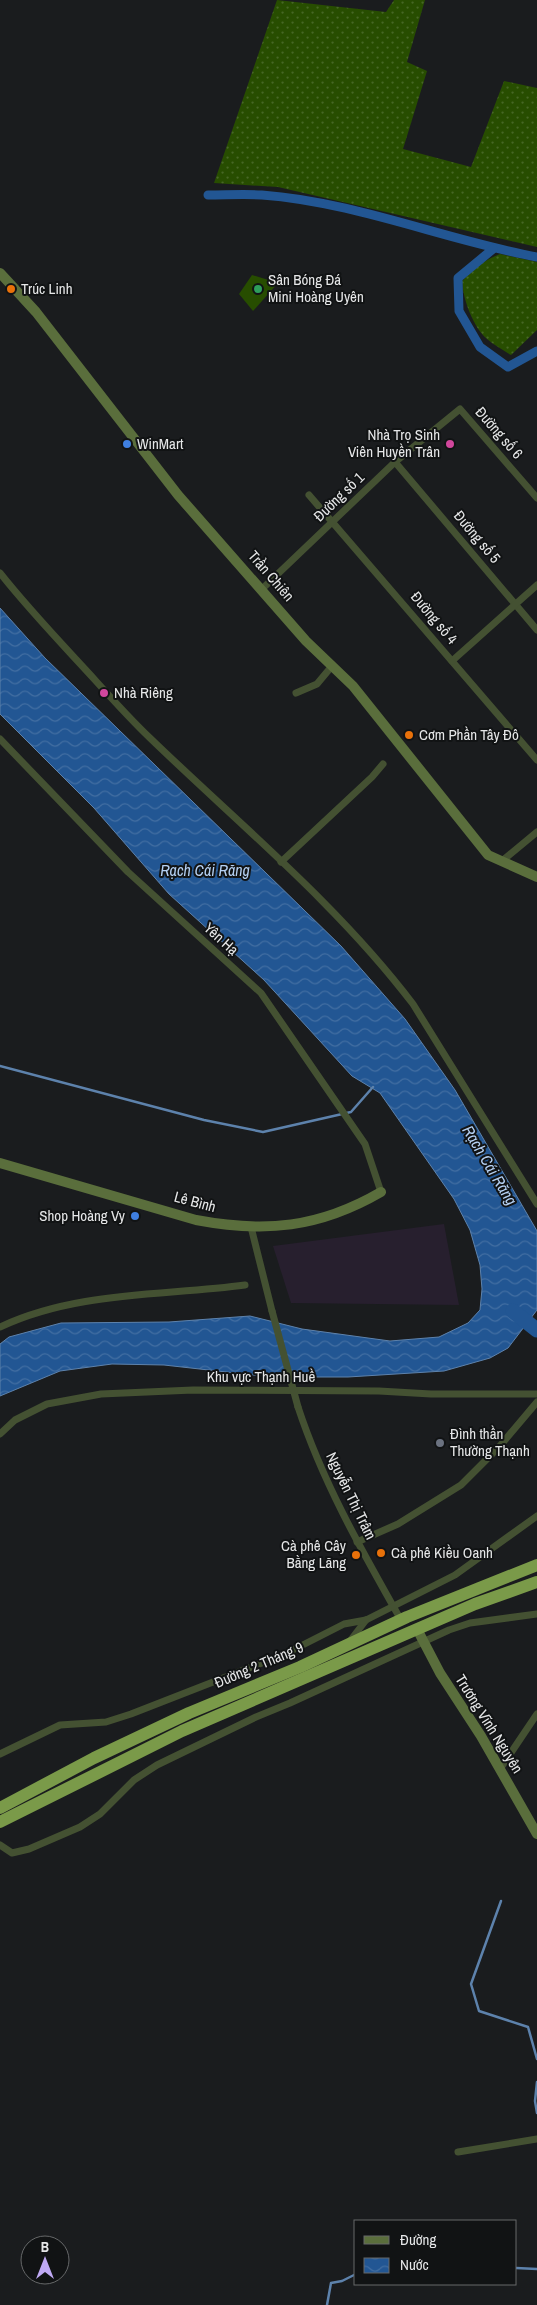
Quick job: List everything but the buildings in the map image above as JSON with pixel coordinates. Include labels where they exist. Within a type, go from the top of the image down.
[{"type":"highway","name":"Đường 2 Tháng 9","points":[[0,1822],[73,1777],[94,1758],[189,1713],[300,1667],[401,1620],[535,1566]]},
{"type":"highway","name":"Đường 2 Tháng 9","points":[[0,1808],[457,1612],[537,1582]]},
{"type":"street","name":"Trần Chiên","points":[[0,273],[36,312],[178,494],[262,588],[306,641],[353,686],[488,855],[537,877]]},
{"type":"street","name":"Đường số 1","points":[[262,588],[395,462],[460,409]]},
{"type":"street","name":"Đường số 6","points":[[460,409],[537,498]]},
{"type":"street","name":"Đường số 5","points":[[395,462],[537,630]]},
{"type":"street","name":"Đường số 4","points":[[309,495],[334,521],[537,760]]},
{"type":"street","points":[[0,573],[29,610],[148,737],[281,862],[350,931],[392,977],[412,1004],[537,1204]]},
{"type":"street","points":[[452,661],[537,585]]},
{"type":"street","points":[[296,693],[317,684],[332,666]]},
{"type":"street","name":"Yên Hạ","points":[[0,739],[128,872],[260,994],[365,1144],[381,1192]]},
{"type":"street","points":[[281,862],[372,777],[383,764]]},
{"type":"street","points":[[502,861],[537,832]]},
{"type":"street","name":"Lê Bình","points":[[0,1163],[196,1220],[228,1226],[286,1225],[319,1220],[381,1192]]},
{"type":"street","name":"Nguyễn Thị Trâm","points":[[251,1227],[298,1407],[322,1472],[357,1542],[401,1620]]},
{"type":"street","points":[[0,1327],[27,1314],[76,1302],[245,1285]]},
{"type":"street","name":"Khu vực Thạnh Huề","points":[[0,1434],[15,1420],[47,1404],[101,1394],[193,1390],[535,1394]]},
{"type":"street","points":[[357,1542],[398,1524],[461,1486],[499,1447],[537,1402]]},
{"type":"street","points":[[0,1754],[60,1725],[106,1722],[131,1714],[285,1654],[344,1624],[366,1620],[455,1575],[537,1516]]},
{"type":"street","points":[[449,1630],[457,1612]]},
{"type":"street","points":[[0,1845],[12,1853],[29,1849],[80,1827],[100,1814],[134,1780],[157,1765],[256,1716],[449,1630],[470,1623],[537,1614]]},
{"type":"street","points":[[348,1644],[366,1620]]},
{"type":"street","name":"Trương Vĩnh Nguyên","points":[[417,1629],[440,1673],[500,1769],[537,1834]]},
{"type":"street","points":[[500,1769],[537,1714]]},
{"type":"street","points":[[458,2152],[535,2140]]},
{"type":"shaded area","points":[[444,1224],[459,1305],[291,1303],[273,1246]]},
{"type":"green space","points":[[277,0],[386,12],[394,0],[425,0],[407,62],[427,71],[403,149],[471,167],[504,81],[537,88],[537,247],[278,187],[214,183]]},
{"type":"green space","points":[[500,254],[537,262],[537,330],[511,355],[487,339],[477,327],[464,296],[462,281],[479,265]]},
{"type":"green space","name":"Sân Bóng Đá Mini Hoàng Uyên","points":[[252,275],[278,283],[253,311],[239,294]]},
{"type":"water","name":"Rạch Cái Răng","points":[[0,608],[45,658],[341,946],[405,1019],[455,1090],[537,1231],[537,1310],[508,1348],[490,1358],[444,1371],[348,1377],[271,1377],[164,1365],[112,1364],[60,1371],[0,1396],[0,1344],[9,1337],[61,1323],[169,1322],[250,1316],[302,1329],[390,1341],[439,1337],[468,1323],[480,1310],[482,1289],[480,1265],[470,1230],[454,1199],[380,1093],[352,1076],[264,980],[169,894],[94,808],[0,714]]},
{"type":"waterway","points":[[208,195],[262,195],[332,205],[503,250],[537,257]]},
{"type":"waterway","points":[[493,249],[458,278],[459,311],[480,347],[508,367],[537,351]]},
{"type":"waterway","points":[[0,1066],[204,1120],[263,1132],[351,1112],[373,1087]]},
{"type":"waterway","points":[[513,1311],[537,1330]]},
{"type":"waterway","points":[[501,1901],[471,1984],[479,2011],[528,2027],[537,2059]]},
{"type":"waterway","points":[[537,2082],[535,2101],[537,2113]]},
{"type":"waterway","points":[[517,2268],[537,2269]]},
{"type":"waterway","points":[[327,2305],[331,2283],[342,2281],[354,2275]]},
{"type":"place","name":"Trúc Linh","points":[[11,289]]},
{"type":"place","name":"Sân Bóng Đá Mini Hoàng Uyên","points":[[258,289]]},
{"type":"place","name":"WinMart","points":[[127,444]]},
{"type":"place","name":"Nhà Trọ Sinh Viên Huyền Trân","points":[[450,444]]},
{"type":"place","name":"Nhà Riêng","points":[[104,693]]},
{"type":"place","name":"Cơm Phần Tây Đô","points":[[409,735]]},
{"type":"place","name":"Shop Hoàng Vy","points":[[135,1216]]},
{"type":"place","name":"Đình thần Thường Thạnh","points":[[440,1443]]},
{"type":"place","name":"Cà phê Kiều Oanh","points":[[381,1553]]},
{"type":"place","name":"Cà phê Cây Bằng Lăng","points":[[356,1555]]}]
